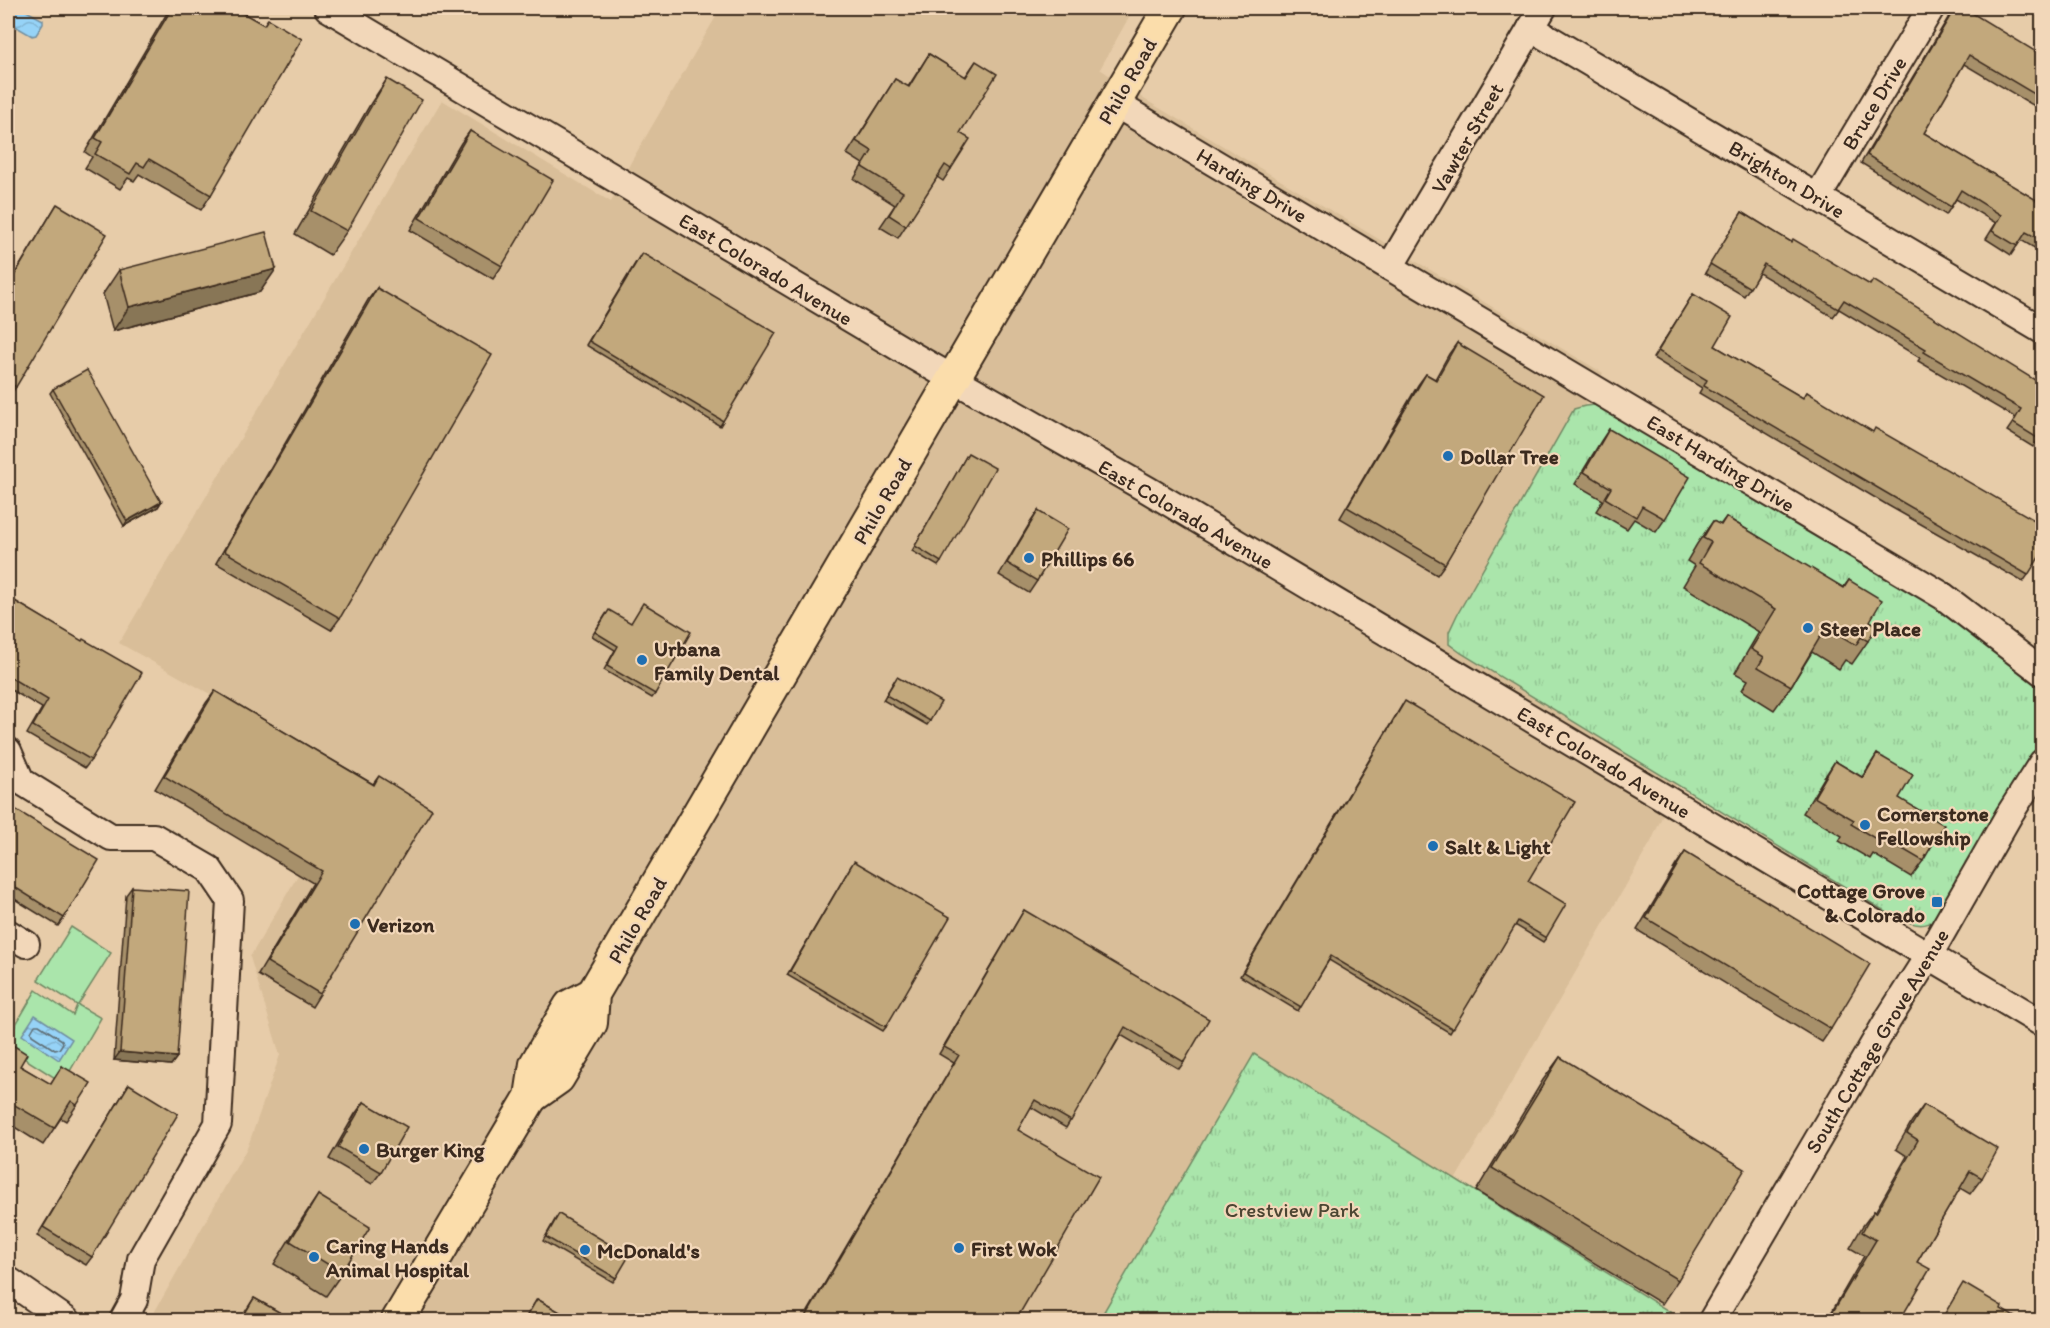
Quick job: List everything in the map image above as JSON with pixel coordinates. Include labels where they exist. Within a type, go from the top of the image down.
[{"type":"main road","name":"Philo Road","points":[[398,1320],[531,1097],[558,1078],[591,1023],[593,994],[1170,8]]},
{"type":"street","name":"East Colorado Avenue","points":[[328,8],[1157,496],[2043,1023]]},
{"type":"street","name":"Bruce Drive","points":[[1817,198],[1931,8]]},
{"type":"street","name":"Brighton Drive","points":[[1537,18],[1817,198],[2043,330]]},
{"type":"street","name":"Vawter Street","points":[[1390,267],[1537,18]]},
{"type":"street","name":"Harding Drive","points":[[1114,103],[1390,267]]},
{"type":"street","name":"East Harding Drive","points":[[1390,267],[1943,596],[2043,672]]},
{"type":"street","points":[[8,751],[14,785],[111,837],[154,837],[209,869],[230,900],[218,1124],[141,1259],[134,1300],[123,1320]]},
{"type":"street","name":"South Cottage Grove Avenue","points":[[1712,1320],[1884,1027],[1929,955],[2009,815],[2043,763]]},
{"type":"street","points":[[8,1280],[66,1320]]},
{"type":"shaded area","points":[[721,8],[1134,8],[1100,69],[1144,99],[1603,373],[1448,641],[1681,773],[1651,842],[1455,1180],[1254,1054],[1099,1320],[150,1320],[248,1146],[280,1055],[250,957],[356,776],[119,643],[442,100],[611,202],[631,162]]},
{"type":"green space","points":[[1595,405],[1934,604],[2001,649],[2042,685],[2042,747],[1935,920],[1921,925],[1896,918],[1449,644],[1449,632],[1457,615],[1574,409]]},
{"type":"green space","points":[[71,927],[111,953],[78,1005],[101,1018],[63,1083],[8,1048],[8,1038],[36,990],[73,1015],[77,1005],[38,980]]},
{"type":"green space","name":"Crestview Park","points":[[1254,1054],[1683,1320],[1099,1320]]},
{"type":"water","points":[[8,8],[21,8],[43,20],[36,35],[32,36],[8,22]]},
{"type":"water","points":[[35,1015],[72,1039],[59,1060],[22,1035]]},
{"type":"building","points":[[172,8],[234,8],[264,25],[268,19],[302,39],[211,195],[149,159],[144,167],[137,163],[130,174],[95,154],[102,142],[95,138]]},
{"type":"building","points":[[1955,8],[1964,8],[2043,56],[2043,99],[1969,55],[1924,133],[2043,204],[2043,241],[2026,232],[2017,246],[1992,231],[2001,215],[1961,190],[1951,207],[1867,155]]},
{"type":"building","points":[[929,54],[966,77],[976,61],[997,74],[960,133],[970,139],[951,169],[945,165],[906,226],[889,215],[903,192],[862,167],[872,151],[856,141],[895,79],[909,87]]},
{"type":"building","points":[[387,79],[422,100],[347,231],[311,211]]},
{"type":"building","points":[[470,131],[553,180],[502,266],[419,218]]},
{"type":"building","points":[[57,204],[107,234],[16,387],[8,382],[8,286]]},
{"type":"building","points":[[1742,212],[1791,242],[1793,239],[1870,285],[1873,280],[2043,385],[2043,433],[2039,439],[2013,423],[2021,409],[1924,352],[1926,349],[1844,300],[1838,309],[1764,264],[1750,288],[1710,264]]},
{"type":"building","points":[[266,232],[276,269],[129,307],[119,270]]},
{"type":"building","points":[[642,253],[776,333],[723,421],[589,341]]},
{"type":"building","points":[[377,288],[492,355],[340,618],[224,551]]},
{"type":"building","points":[[1693,294],[1732,317],[1715,346],[1803,398],[1807,392],[1873,432],[1875,428],[2043,525],[2043,551],[2028,575],[1704,386],[1707,380],[1658,351]]},
{"type":"building","name":"Dollar Tree","points":[[1457,343],[1544,395],[1445,564],[1347,507],[1426,374],[1436,380]]},
{"type":"building","points":[[87,370],[161,502],[127,521],[53,389]]},
{"type":"building","points":[[1609,429],[1690,477],[1665,519],[1642,506],[1636,517],[1605,498],[1611,488],[1584,472]]},
{"type":"building","points":[[968,453],[995,468],[941,562],[915,546]]},
{"type":"building","name":"Phillips 66","points":[[1038,511],[1068,529],[1037,581],[1007,563]]},
{"type":"building","points":[[1726,517],[1844,588],[1849,580],[1882,600],[1870,621],[1877,625],[1868,641],[1861,637],[1856,645],[1826,627],[1791,686],[1758,667],[1764,657],[1751,649],[1776,609],[1699,563],[1711,542],[1703,538],[1713,521],[1721,525]]},
{"type":"building","points":[[8,597],[142,673],[91,760],[33,726],[48,700],[8,676]]},
{"type":"building","name":"Urbana Family Dental","points":[[643,603],[691,632],[655,694],[607,666],[618,646],[595,632],[609,610],[631,623]]},
{"type":"building","points":[[897,677],[941,702],[930,721],[886,695]]},
{"type":"building","points":[[215,691],[374,785],[379,776],[432,809],[320,994],[267,962],[322,871],[164,776]]},
{"type":"building","name":"Salt & Light","points":[[1405,701],[1575,802],[1528,881],[1566,904],[1546,938],[1518,921],[1453,1029],[1331,956],[1301,1007],[1243,972]]},
{"type":"building","name":"Cornerstone Fellowship","points":[[1877,754],[1913,775],[1899,798],[1944,825],[1923,861],[1884,838],[1881,842],[1851,824],[1854,820],[1814,797],[1835,761],[1863,778]]},
{"type":"building","points":[[13,808],[99,860],[64,918],[8,883],[8,816]]},
{"type":"building","points":[[1685,852],[1870,964],[1831,1029],[1646,918]]},
{"type":"building","points":[[854,861],[950,917],[886,1027],[790,971]]},
{"type":"building","points":[[132,887],[189,891],[177,1057],[120,1052]]},
{"type":"building","points":[[1024,910],[1209,1019],[1184,1062],[1125,1027],[1071,1121],[1035,1100],[1018,1130],[1099,1177],[1016,1320],[804,1320],[959,1055],[944,1047]]},
{"type":"building","points":[[8,1042],[27,1054],[20,1066],[51,1084],[62,1066],[91,1083],[77,1105],[71,1101],[54,1128],[8,1101]]},
{"type":"building","points":[[1560,1057],[1745,1169],[1678,1280],[1492,1168]]},
{"type":"building","points":[[129,1084],[178,1114],[92,1257],[43,1227]]},
{"type":"building","name":"Burger King","points":[[364,1102],[407,1127],[381,1172],[338,1147]]},
{"type":"building","points":[[1924,1105],[1998,1149],[1982,1178],[1970,1171],[1917,1262],[1930,1269],[1900,1320],[1828,1320],[1876,1240],[1862,1232],[1874,1211],[1876,1213],[1918,1140],[1907,1133]]},
{"type":"building","points":[[318,1195],[370,1227],[342,1273],[290,1241]]},
{"type":"building","name":"McDonald's","points":[[559,1214],[629,1256],[616,1278],[546,1237]]},
{"type":"building","points":[[1963,1283],[2002,1306],[2001,1309],[2018,1319],[1941,1320]]},
{"type":"building","points":[[254,1298],[293,1320],[241,1320]]},
{"type":"building","points":[[537,1299],[574,1320],[525,1320]]},
{"type":"place","name":"Dollar Tree","points":[[1448,456]]},
{"type":"place","name":"Phillips 66","points":[[1029,558]]},
{"type":"place","name":"Steer Place","points":[[1808,628]]},
{"type":"place","name":"Urbana Family Dental","points":[[642,660]]},
{"type":"place","name":"Cornerstone Fellowship","points":[[1865,825]]},
{"type":"place","name":"Salt & Light","points":[[1433,846]]},
{"type":"place","name":"Cottage Grove & Colorado","points":[[1937,902]]},
{"type":"place","name":"Verizon","points":[[355,924]]},
{"type":"place","name":"Burger King","points":[[364,1149]]},
{"type":"place","name":"First Wok","points":[[959,1248]]},
{"type":"place","name":"McDonald's","points":[[585,1250]]},
{"type":"place","name":"Caring Hands Animal Hospital","points":[[314,1257]]}]
